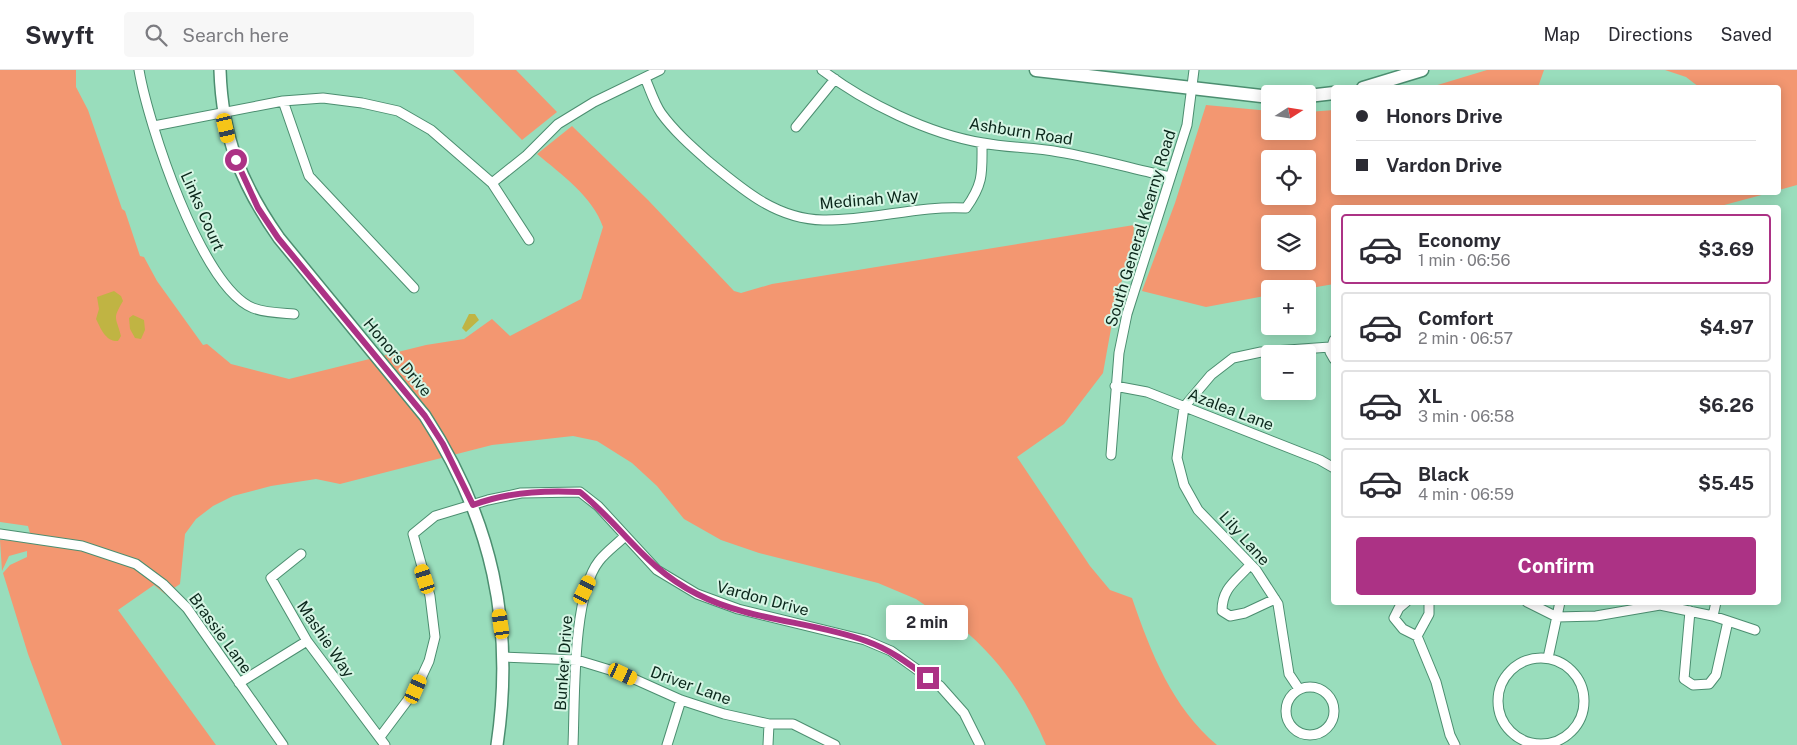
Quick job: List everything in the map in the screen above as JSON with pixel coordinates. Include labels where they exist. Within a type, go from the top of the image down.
[{"type":"main road","points":[[1036,70],[1261,96]]},
{"type":"main road","points":[[1373,85],[1422,70]]},
{"type":"main road","points":[[1316,95],[1331,93]]},
{"type":"street","name":"Links Court","points":[[139,70],[144,99],[180,202],[196,238],[217,273],[238,298],[252,308],[294,314]]},
{"type":"street","name":"Honors Drive","points":[[220,70],[222,111],[230,145],[241,176],[258,208],[278,238],[425,416],[443,444],[473,505],[489,555],[497,591],[504,657],[503,706],[497,745]]},
{"type":"street","points":[[492,183],[527,155],[558,124],[594,102],[660,70]]},
{"type":"street","name":"Ashburn Road","points":[[822,70],[865,100],[929,127],[982,143],[1056,151],[1126,165],[1170,177]]},
{"type":"street","name":"South General Kearny Road","points":[[1110,455],[1115,386],[1127,314],[1187,125],[1194,70]]},
{"type":"street","name":"Medinah Way","points":[[644,78],[660,111],[686,142],[750,196],[766,206],[803,219],[849,220],[948,207],[966,208],[979,190],[982,170],[982,143]]},
{"type":"street","points":[[796,127],[835,79]]},
{"type":"street","points":[[154,126],[222,111],[283,101],[323,98],[398,110],[431,130],[492,183],[529,240]]},
{"type":"street","points":[[283,101],[309,176],[414,288]]},
{"type":"street","points":[[1184,407],[1212,375],[1233,358],[1260,352],[1331,343]]},
{"type":"street","name":"Azalea Lane","points":[[1115,386],[1140,390],[1320,460],[1331,466]]},
{"type":"street","name":"Lily Lane","points":[[1184,407],[1177,458],[1184,485],[1198,510],[1250,565],[1275,600],[1282,621],[1289,674],[1299,689]]},
{"type":"street","name":"Vardon Drive","points":[[382,741],[416,689],[429,661],[435,637],[430,596],[413,534],[436,516],[488,500],[521,493],[580,492],[598,506],[624,537],[657,570],[697,594],[738,609],[865,640],[890,651],[940,686],[964,713],[980,745]]},
{"type":"street","name":"Brassie Lane","points":[[0,534],[82,546],[136,564],[163,584],[186,608],[282,745]]},
{"type":"street","name":"Bunker Drive","points":[[573,745],[577,660],[585,590],[599,561],[624,537]]},
{"type":"street","name":"Mashie Way","points":[[302,554],[271,578],[307,641],[362,717],[382,741]]},
{"type":"street","points":[[1250,565],[1229,586],[1222,597],[1222,611],[1230,616],[1245,613],[1275,600]]},
{"type":"street","points":[[1402,605],[1394,618],[1403,629],[1417,636],[1436,682],[1450,735],[1455,745]]},
{"type":"street","points":[[1417,636],[1424,627],[1429,614],[1429,605]]},
{"type":"street","points":[[1533,605],[1557,617],[1596,616],[1660,605],[1713,616],[1756,630]]},
{"type":"street","points":[[1548,658],[1559,605]]},
{"type":"street","points":[[1713,616],[1715,605]]},
{"type":"street","points":[[1690,611],[1684,679],[1693,685],[1709,684],[1716,675],[1728,621]]},
{"type":"street","points":[[239,682],[307,641]]},
{"type":"street","name":"Driver Lane","points":[[504,657],[577,660],[623,674],[681,700],[724,714],[770,724],[792,724],[835,745]]},
{"type":"street","points":[[1534,658],[1548,658],[1562,663],[1573,672],[1581,684],[1584,698],[1583,713],[1577,726],[1567,736],[1555,743],[1540,745],[1526,742],[1509,730],[1499,711],[1498,697],[1502,683],[1510,671],[1521,663],[1534,658]]},
{"type":"street","points":[[1314,686],[1321,688],[1332,699],[1334,706],[1332,721],[1322,732],[1314,735],[1297,731],[1287,718],[1288,701],[1299,689],[1314,686]]},
{"type":"street","points":[[667,745],[681,700]]},
{"type":"street","points":[[768,745],[770,724]]},
{"type":"shaded area","points":[[0,70],[76,70],[76,87],[88,110],[140,256],[144,257],[157,281],[203,345],[207,344],[231,364],[289,379],[426,345],[464,339],[492,319],[510,336],[581,299],[603,227],[592,206],[584,196],[537,154],[572,126],[648,200],[734,291],[741,293],[772,284],[1134,225],[1133,242],[1116,301],[1103,373],[1064,424],[1017,457],[1090,566],[1110,590],[1132,598],[1155,659],[1175,696],[1187,714],[1217,745],[1046,745],[1030,711],[1010,680],[987,651],[959,626],[955,626],[916,599],[878,583],[759,553],[721,540],[684,519],[657,486],[632,463],[597,441],[573,436],[492,445],[340,484],[316,479],[271,486],[233,496],[213,506],[196,519],[185,534],[180,584],[165,594],[154,585],[118,610],[216,745],[62,745],[28,654],[3,573],[10,565],[27,557],[27,551],[9,556],[2,571],[0,540],[32,541],[28,526],[0,522]]},
{"type":"shaded area","points":[[453,70],[516,70],[557,112],[522,140]]},
{"type":"shaded area","points":[[1487,70],[1544,70],[1539,85],[1438,85]]},
{"type":"shaded area","points":[[1665,70],[1797,70],[1797,185],[1781,189],[1781,85],[1696,85],[1686,77]]},
{"type":"shaded area","points":[[1206,105],[1261,110],[1261,140],[1316,140],[1316,111],[1331,110],[1331,195],[1762,195],[1724,205],[1331,205],[1331,285],[1316,287],[1316,280],[1261,280],[1261,297],[1206,307],[1142,291],[1175,203]]},
{"type":"shaded area","points":[[114,291],[121,296],[123,301],[116,315],[121,336],[118,341],[107,337],[96,319],[99,309],[97,297]]},
{"type":"shaded area","points":[[469,314],[475,314],[479,320],[466,332],[462,328]]},
{"type":"shaded area","points":[[133,315],[144,320],[145,330],[141,339],[135,338],[130,329],[129,318]]},
{"type":"route","points":[[236,160],[241,176],[258,208],[278,238],[425,416],[443,444],[473,505],[521,493],[580,492],[598,506],[624,537],[657,570],[697,594],[717,603],[738,609],[865,640],[890,651],[928,678]]}]
